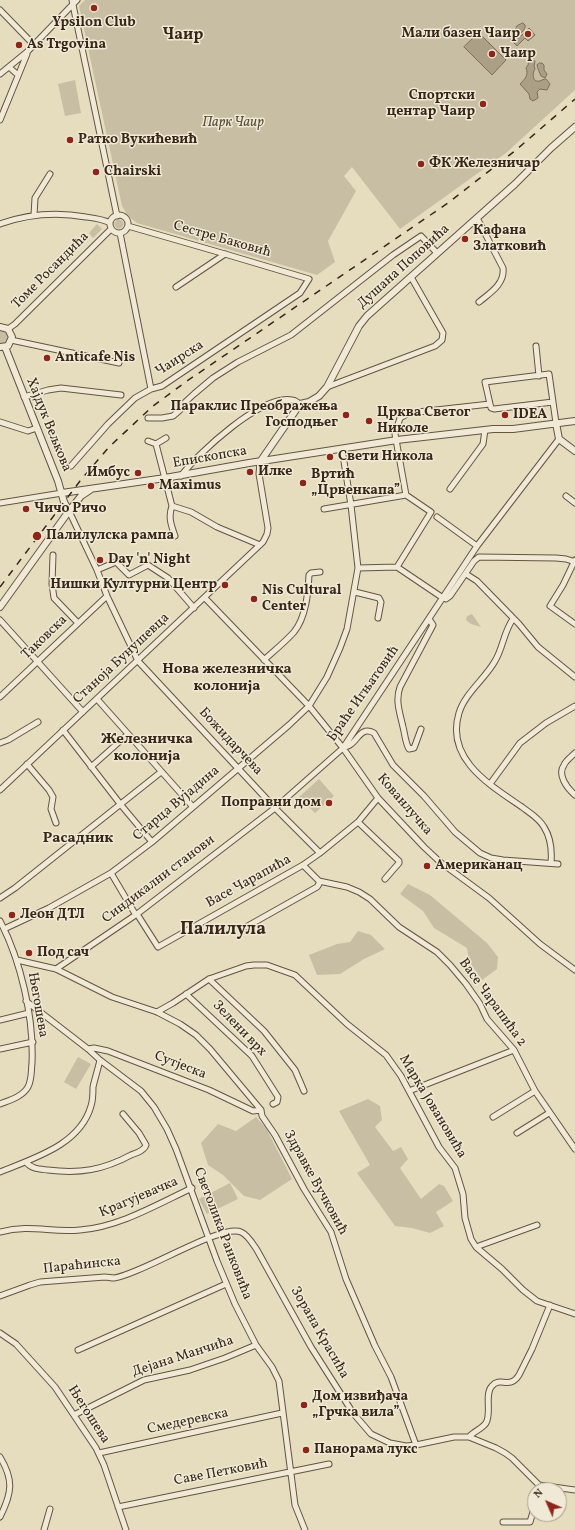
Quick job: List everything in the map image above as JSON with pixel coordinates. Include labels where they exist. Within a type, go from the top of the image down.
[{"type":"street","points":[[0,74],[27,52],[74,1]]},
{"type":"street","points":[[74,1],[117,216],[112,218],[110,223],[112,229],[115,232],[120,233],[125,231],[128,226]]},
{"type":"street","points":[[0,10],[34,45]]},
{"type":"street","points":[[0,120],[27,52]]},
{"type":"street","points":[[9,67],[18,75]]},
{"type":"street","name":"Душана Поповића","points":[[300,404],[309,402],[319,396],[327,388],[363,320],[515,184],[575,126]]},
{"type":"street","points":[[34,215],[35,198],[50,174]]},
{"type":"street","points":[[0,224],[34,215],[67,214],[99,219],[110,223]]},
{"type":"street","name":"Сестре Баковић","points":[[117,216],[124,217],[128,226],[309,279]]},
{"type":"street","points":[[477,218],[503,268],[504,274],[502,282],[479,302]]},
{"type":"street","name":"Томе Росандића","points":[[8,329],[112,229]]},
{"type":"street","points":[[120,233],[151,389]]},
{"type":"street","points":[[148,418],[173,416],[194,394],[226,369],[291,335],[421,236],[438,253]]},
{"type":"street","points":[[176,287],[225,254]]},
{"type":"street","points":[[327,388],[435,346],[442,340],[442,333],[411,277]]},
{"type":"street","name":"Чаирска","points":[[71,466],[84,449],[135,398],[151,389],[162,386],[300,293],[309,279]]},
{"type":"street","points":[[0,327],[8,329],[11,334],[11,340],[2,348]]},
{"type":"street","points":[[11,340],[119,363]]},
{"type":"street","points":[[536,346],[539,376]]},
{"type":"street","name":"Хајдук Вељкова","points":[[2,348],[37,428],[69,511]]},
{"type":"street","points":[[553,402],[494,409],[491,408],[486,382],[549,374],[559,438],[575,451]]},
{"type":"street","points":[[24,397],[61,388],[121,395]]},
{"type":"street","points":[[181,476],[203,450],[228,430],[261,408],[285,400],[293,400],[300,404],[260,462]]},
{"type":"street","points":[[406,496],[395,434],[402,416],[409,413],[490,404]]},
{"type":"street","name":"Епископска","points":[[62,493],[181,476],[396,440],[485,430],[513,429],[575,421]]},
{"type":"street","points":[[0,422],[28,431],[37,428]]},
{"type":"street","points":[[450,489],[484,444],[485,430]]},
{"type":"street","name":"Епископска","points":[[156,444],[166,438]]},
{"type":"street","name":"Браће Игњатовић","points":[[275,808],[343,748],[477,546],[559,438]]},
{"type":"street","name":"Епископска","points":[[148,441],[156,444]]},
{"type":"street","name":"Епископска","points":[[156,444],[172,506]]},
{"type":"street","name":"Старца Вујадина","points":[[4,929],[49,908],[111,873],[152,842],[289,725],[309,706],[327,677],[340,648],[347,629],[355,592],[358,568],[351,505],[342,449]]},
{"type":"street","name":"Станоја Бунушевца","points":[[0,790],[205,598],[266,538],[268,528],[259,474],[260,462]]},
{"type":"street","points":[[0,607],[69,511],[81,496],[91,489]]},
{"type":"street","points":[[0,503],[62,493]]},
{"type":"street","points":[[324,509],[406,496],[431,512],[398,566]]},
{"type":"street","points":[[566,496],[575,503]]},
{"type":"street","points":[[174,536],[170,522],[170,511],[172,506],[191,512],[217,527],[260,545]]},
{"type":"street","name":"Божидарчева","points":[[69,511],[138,661],[275,808],[320,853]]},
{"type":"street","points":[[437,517],[477,546]]},
{"type":"street","points":[[53,554],[52,584],[54,598],[78,622]]},
{"type":"street","points":[[358,568],[398,566],[446,599],[450,596],[466,574],[474,560],[481,556],[556,558],[575,561],[550,606],[575,624]]},
{"type":"street","points":[[97,570],[116,562],[129,575],[148,565],[168,578],[194,608]]},
{"type":"street","points":[[264,660],[290,636],[297,627],[307,598],[309,575],[320,572]]},
{"type":"street","points":[[466,574],[476,581],[541,649],[574,676]]},
{"type":"street","points":[[355,592],[379,598],[381,602],[378,618]]},
{"type":"street","name":"Таковска","points":[[0,697],[107,596]]},
{"type":"street","name":"Кованлучка","points":[[205,598],[309,706],[343,748],[378,798],[440,862],[489,898],[540,944],[575,970]]},
{"type":"street","name":"Браће Игњатовић","points":[[421,729],[414,748],[409,749],[399,715],[398,693],[433,625],[429,619]]},
{"type":"street","points":[[513,619],[496,661],[461,708],[456,726],[460,748],[464,758],[480,777],[529,811],[542,823],[548,836],[551,862]]},
{"type":"street","points":[[0,620],[83,712]]},
{"type":"street","points":[[97,699],[193,807]]},
{"type":"street","points":[[490,784],[520,743],[546,723],[575,706]]},
{"type":"street","points":[[0,743],[8,740],[38,722]]},
{"type":"street","points":[[63,730],[121,805],[152,842]]},
{"type":"street","points":[[343,748],[351,745],[357,736],[363,732],[371,731],[376,734],[393,764],[424,796],[455,832],[480,853],[491,858],[503,860],[551,862],[558,864]]},
{"type":"street","points":[[91,767],[128,734]]},
{"type":"street","points":[[575,753],[564,765],[562,776],[566,786],[575,795]]},
{"type":"street","points":[[28,764],[50,790],[53,798],[51,809],[56,823]]},
{"type":"street","points":[[0,898],[15,888],[161,772]]},
{"type":"street","name":"Васе Чарапића","points":[[136,913],[158,947],[303,865],[358,822],[378,798]]},
{"type":"street","name":"Синдикални станови","points":[[56,969],[136,913],[275,808]]},
{"type":"street","points":[[358,822],[399,861],[399,863],[384,879]]},
{"type":"street","points":[[246,927],[317,888],[320,884],[319,881],[303,865]]},
{"type":"street","points":[[111,873],[136,913]]},
{"type":"street","name":"Васе Чарапића 2","points":[[319,881],[347,887],[359,892],[370,899],[399,927],[437,952],[466,984],[480,1004],[487,1019],[514,1050],[535,1091],[575,1149]]},
{"type":"street","name":"Његошева","points":[[0,921],[17,960],[29,1013],[33,1042],[31,1075],[27,1087],[16,1098],[0,1104]]},
{"type":"street","name":"Здравке Вучковић","points":[[17,960],[56,969],[112,997],[157,1012],[180,1024],[202,1040],[261,1110],[262,1116],[275,1135],[304,1189],[331,1232],[346,1278],[375,1346],[391,1377],[416,1445]]},
{"type":"street","name":"Марка Јовановића","points":[[157,1012],[208,979],[254,964],[274,967],[302,979],[348,1024],[386,1055],[401,1076],[439,1146],[455,1168],[463,1194],[465,1218],[471,1239],[476,1247],[537,1301],[575,1314]]},
{"type":"street","points":[[208,979],[264,1031],[295,1070],[304,1091]]},
{"type":"street","name":"Зелени врх","points":[[186,994],[252,1056],[278,1097],[277,1102],[273,1104]]},
{"type":"street","name":"Светолика Ранковића","points":[[26,1001],[148,1098],[172,1138],[192,1188],[226,1284],[256,1345],[272,1367],[279,1381],[295,1505],[305,1530]]},
{"type":"street","points":[[0,1020],[29,1013]]},
{"type":"street","points":[[0,1049],[33,1042]]},
{"type":"street","name":"Сутјеска","points":[[88,1050],[94,1048],[108,1051],[209,1090],[253,1111],[261,1110]]},
{"type":"street","points":[[409,1091],[514,1050]]},
{"type":"street","points":[[0,1172],[26,1162],[65,1142],[82,1126],[92,1104],[94,1083],[100,1060]]},
{"type":"street","points":[[492,1117],[535,1091]]},
{"type":"street","points":[[517,1133],[549,1113]]},
{"type":"street","points":[[26,1162],[29,1166],[38,1168],[75,1172],[106,1166],[127,1158],[145,1148],[146,1145],[139,1133],[123,1114]]},
{"type":"street","name":"Крагујевачка","points":[[0,1232],[23,1228],[78,1230],[99,1228],[127,1218],[192,1188]]},
{"type":"street","points":[[476,1247],[537,1225]]},
{"type":"street","name":"Зорана Красића","points":[[209,1238],[234,1230],[245,1234],[263,1260],[311,1348],[353,1413],[371,1434],[381,1440],[398,1445],[416,1445]]},
{"type":"street","name":"Параћинска","points":[[0,1296],[30,1284],[40,1282],[105,1277],[114,1278],[151,1265],[209,1238]]},
{"type":"street","points":[[78,1350],[226,1284]]},
{"type":"street","points":[[469,1437],[487,1421],[489,1391],[492,1385],[496,1382],[511,1383],[516,1380],[532,1349],[550,1305]]},
{"type":"street","name":"Његошева","points":[[0,1333],[16,1344],[55,1387],[99,1454],[126,1530]]},
{"type":"street","name":"Дејана Манчића","points":[[74,1415],[144,1380],[190,1370],[226,1358],[256,1345]]},
{"type":"street","name":"Смедеревска","points":[[99,1454],[282,1413]]},
{"type":"street","points":[[416,1445],[454,1437],[469,1437],[505,1453],[512,1458],[534,1482]]},
{"type":"street","points":[[0,1457],[8,1473],[10,1488],[7,1502],[0,1516]]},
{"type":"street","name":"Саве Петковић","points":[[118,1506],[329,1464]]},
{"type":"street","points":[[44,1530],[50,1509]]},
{"type":"street","points":[[503,1522],[527,1522]]},
{"type":"green space","name":"Парк Чаир","points":[[85,0],[575,0],[575,90],[506,153],[400,229],[352,167],[344,176],[356,191],[328,241],[335,262],[317,275],[137,223],[128,216],[122,206],[79,6]]},
{"type":"green space","points":[[75,80],[81,113],[65,116],[58,84]]},
{"type":"green space","points":[[119,219],[124,224],[119,229],[114,224]]},
{"type":"green space","points":[[97,224],[102,229],[93,238],[89,233]]},
{"type":"green space","points":[[0,328],[5,329],[10,335],[7,343],[0,346]]},
{"type":"green space","points":[[472,614],[481,627],[471,624],[466,620],[467,616]]},
{"type":"green space","points":[[319,779],[334,796],[315,813],[299,797]]},
{"type":"green space","points":[[408,884],[430,895],[487,943],[498,957],[497,969],[482,980],[469,961],[467,948],[434,928],[423,911],[400,894]]},
{"type":"green space","points":[[358,931],[371,935],[385,949],[364,959],[340,974],[317,975],[309,955],[337,944],[350,942]]},
{"type":"green space","points":[[78,1057],[91,1064],[76,1089],[64,1082]]},
{"type":"green space","points":[[368,1099],[380,1106],[382,1120],[375,1127],[393,1151],[401,1147],[408,1159],[400,1168],[421,1199],[439,1184],[444,1186],[453,1201],[436,1212],[444,1226],[430,1233],[412,1228],[395,1226],[357,1173],[370,1165],[339,1111]]},
{"type":"green space","points":[[256,1117],[266,1128],[292,1179],[260,1200],[244,1196],[223,1175],[208,1165],[201,1143],[218,1124],[236,1131]]},
{"type":"green space","points":[[230,1183],[238,1199],[207,1214],[199,1199]]},
{"type":"shaded area","name":"Мали базен Чаир","points":[[523,23],[525,26],[524,30],[519,34],[521,36],[529,28],[535,35],[528,41],[525,38],[517,46],[508,37],[517,26]]},
{"type":"shaded area","points":[[479,33],[506,60],[492,75],[464,47]]},
{"type":"shaded area","points":[[529,60],[535,61],[533,75],[535,81],[546,79],[550,84],[547,90],[540,89],[537,92],[538,98],[533,101],[520,84],[527,75],[526,68]]},
{"type":"shaded area","points":[[540,63],[544,65],[544,70],[547,74],[545,78],[541,76],[537,68],[537,65]]},
{"type":"railway","points":[[0,587],[80,481],[109,447],[153,406],[187,381],[448,203],[516,150],[575,99]]},
{"type":"place","name":"Ypsilon Club","points":[[94,8]]},
{"type":"place","name":"Мали базен Чаир","points":[[528,34]]},
{"type":"place","name":"As Trgovina","points":[[19,45]]},
{"type":"place","name":"Чаир","points":[[492,54]]},
{"type":"place","name":"Спортски центар Чаир","points":[[483,104]]},
{"type":"place","name":"Ратко Вукићевић","points":[[70,140]]},
{"type":"place","name":"ФК Железничар","points":[[421,164]]},
{"type":"place","name":"Chairski","points":[[96,172]]},
{"type":"place","name":"Кафана Златковић","points":[[465,239]]},
{"type":"place","name":"Anticafe Nis","points":[[47,358]]},
{"type":"place","name":"Параклис Преображења Господњег","points":[[346,415]]},
{"type":"place","name":"IDEA","points":[[505,415]]},
{"type":"place","name":"Црква Светог Николе","points":[[369,421]]},
{"type":"place","name":"Свети Никола","points":[[330,457]]},
{"type":"place","name":"Илке","points":[[250,472]]},
{"type":"place","name":"Имбус","points":[[138,473]]},
{"type":"place","name":"Вртић „Црвенкапа”","points":[[303,483]]},
{"type":"place","name":"Maximus","points":[[151,486]]},
{"type":"place","name":"Чичо Ричо","points":[[26,509]]},
{"type":"place","name":"Палилулска рампа","points":[[37,536]]},
{"type":"place","name":"Day 'n' Night","points":[[100,560]]},
{"type":"place","name":"Нишки Културни Центр","points":[[225,585]]},
{"type":"place","name":"Nis Cultural Center","points":[[254,599]]},
{"type":"place","name":"Поправни дом","points":[[329,803]]},
{"type":"place","name":"Американац","points":[[427,866]]},
{"type":"place","name":"Леон ДТЛ","points":[[12,915]]},
{"type":"place","name":"Под сач","points":[[29,953]]},
{"type":"place","name":"Дом извиђача „Грчка вила”","points":[[304,1405]]},
{"type":"place","name":"Панорама лукс","points":[[306,1450]]},
{"type":"district","name":"Чаир","points":[[183,36]]},
{"type":"district","name":"Нова железничка колонија","points":[[227,678]]},
{"type":"district","name":"Железничка колонија","points":[[147,748]]},
{"type":"district","name":"Расадник","points":[[78,839]]},
{"type":"district","name":"Палилула","points":[[223,931]]}]
